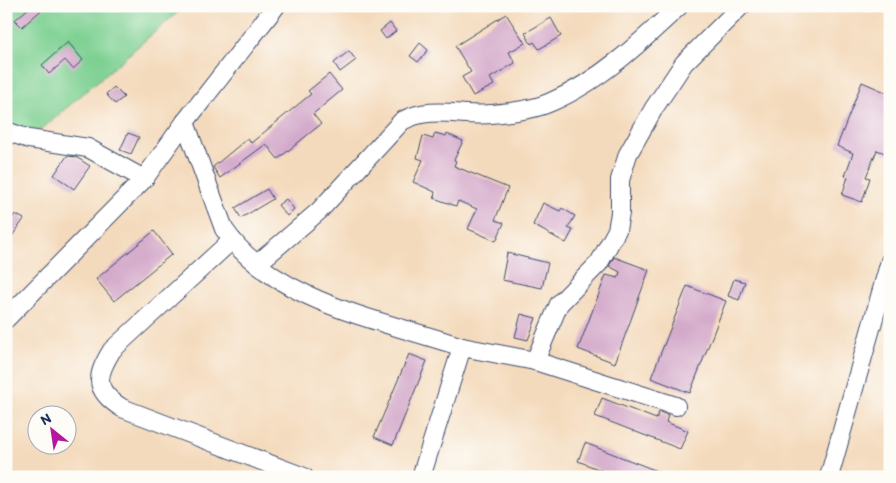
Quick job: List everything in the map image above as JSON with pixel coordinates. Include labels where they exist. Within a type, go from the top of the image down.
[{"type":"street","points":[[6,320],[144,179],[185,122],[276,6]]},
{"type":"street","points":[[257,264],[319,211],[402,121],[415,114],[436,112],[489,114],[522,111],[551,102],[605,72],[679,6]]},
{"type":"street","points":[[535,361],[559,304],[599,263],[616,230],[620,213],[620,180],[628,154],[650,116],[684,63],[741,6]]},
{"type":"street","points":[[185,122],[224,229],[232,240],[257,264],[306,294],[343,310],[462,347],[535,361],[676,406]]},
{"type":"street","points":[[6,131],[29,139],[88,148],[144,179]]},
{"type":"street","points":[[232,240],[112,350],[100,370],[100,386],[107,399],[122,408],[304,477]]},
{"type":"street","points":[[829,477],[890,261]]},
{"type":"street","points":[[421,477],[462,347]]},
{"type":"green space","points":[[6,6],[185,6],[35,135],[6,123]]},
{"type":"building","points":[[31,6],[46,6],[22,27],[15,20]]},
{"type":"building","points":[[506,14],[525,43],[509,52],[515,63],[490,78],[494,85],[473,96],[462,77],[471,72],[455,46]]},
{"type":"building","points":[[551,18],[561,36],[539,49],[534,42],[531,44],[525,33]]},
{"type":"building","points":[[390,23],[396,31],[386,39],[380,31]]},
{"type":"building","points":[[68,42],[83,60],[73,69],[65,60],[49,74],[42,65]]},
{"type":"building","points":[[420,43],[428,50],[418,62],[410,56]]},
{"type":"building","points":[[349,51],[356,60],[340,72],[334,63]]},
{"type":"building","points":[[329,74],[342,90],[313,114],[321,124],[278,159],[266,144],[220,178],[213,167],[248,138],[251,143],[311,94],[308,91]]},
{"type":"building","points":[[862,82],[890,94],[890,155],[877,150],[866,177],[870,178],[862,202],[842,195],[848,177],[845,176],[853,153],[837,146]]},
{"type":"building","points":[[114,87],[124,97],[115,104],[106,94]]},
{"type":"building","points":[[128,133],[139,137],[131,154],[120,150]]},
{"type":"building","points":[[435,133],[446,136],[447,134],[463,141],[454,160],[456,161],[454,166],[508,188],[495,220],[504,223],[496,241],[468,229],[477,209],[458,201],[456,206],[434,198],[435,192],[413,182],[423,160],[417,158],[423,136],[433,139]]},
{"type":"building","points":[[67,156],[76,157],[90,166],[74,189],[54,175]]},
{"type":"building","points":[[267,189],[273,199],[241,218],[235,208]]},
{"type":"building","points":[[286,199],[294,209],[287,216],[278,205]]},
{"type":"building","points":[[543,203],[560,211],[562,208],[575,216],[568,228],[573,230],[566,243],[533,225]]},
{"type":"building","points":[[15,214],[24,219],[6,245],[6,226]]},
{"type":"building","points":[[154,231],[172,254],[114,301],[96,279]]},
{"type":"building","points":[[507,253],[548,263],[542,288],[502,280]]},
{"type":"building","points":[[614,257],[649,270],[615,363],[578,349],[606,275],[618,278],[620,272],[609,266]]},
{"type":"building","points":[[734,279],[745,282],[739,300],[728,296]]},
{"type":"building","points":[[687,286],[726,301],[690,393],[651,378]]},
{"type":"building","points":[[521,314],[536,318],[528,340],[515,337]]},
{"type":"building","points":[[409,354],[427,361],[393,445],[374,437]]},
{"type":"building","points":[[602,398],[656,419],[659,412],[668,415],[666,422],[688,431],[680,449],[595,416]]},
{"type":"building","points":[[585,443],[670,477],[618,477],[578,461]]}]
